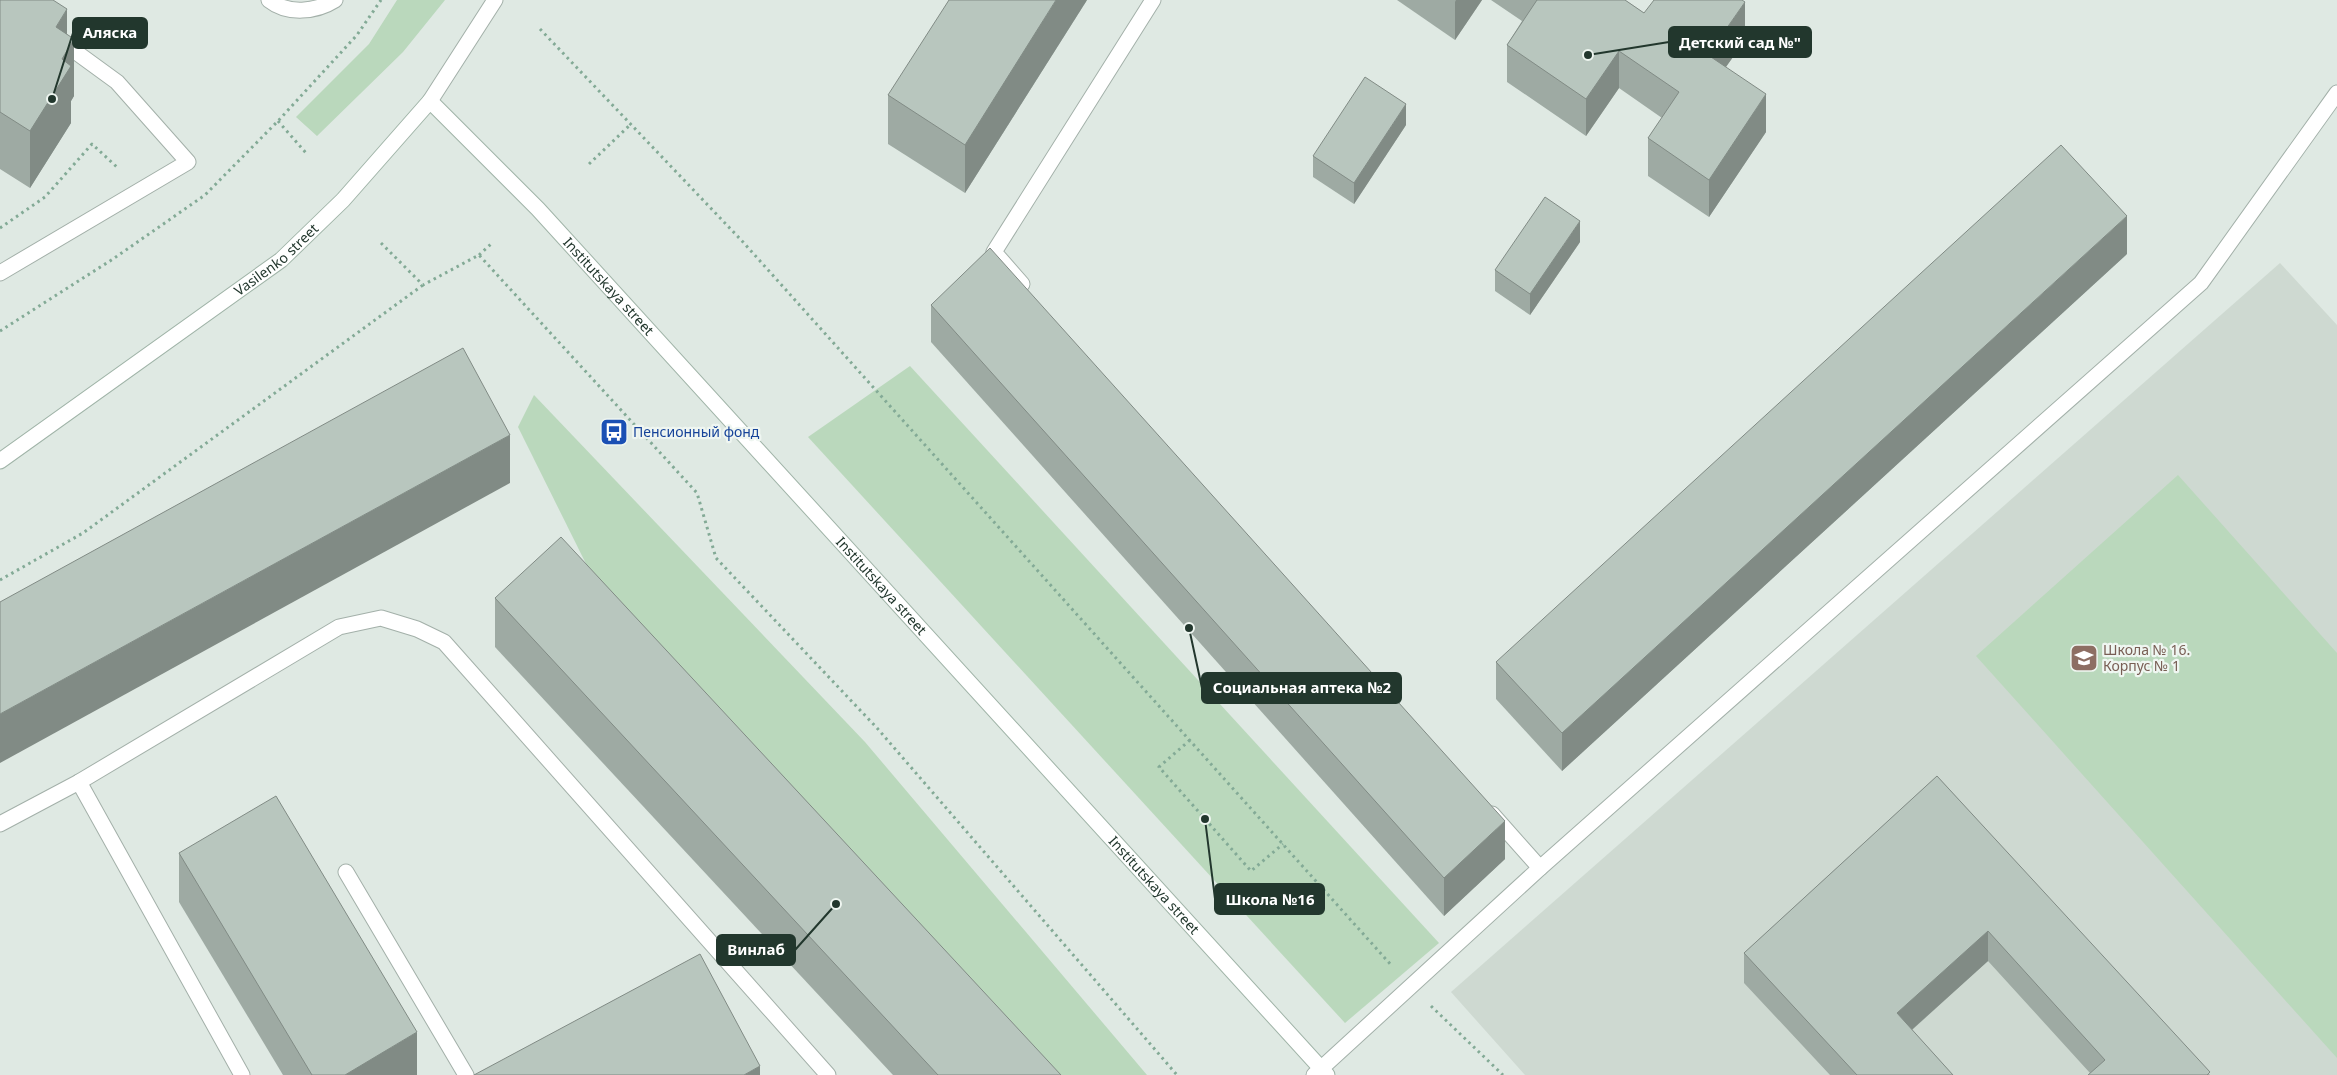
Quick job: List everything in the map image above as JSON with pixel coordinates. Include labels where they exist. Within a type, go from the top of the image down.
[{"type":"main road","points":[[269,0],[274,4],[299,11],[322,8],[335,0]]},
{"type":"main road","name":"Vasilenko street","points":[[0,461],[281,260],[343,200],[430,101],[495,0]]},
{"type":"main road","points":[[1033,296],[994,252],[1153,0]]},
{"type":"main road","points":[[0,273],[188,162],[117,82],[45,29]]},
{"type":"main road","points":[[1321,1073],[1410,986],[1540,868],[2201,283],[2337,93]]},
{"type":"main road","name":"Institutskaya street","points":[[430,101],[544,216],[1321,1073]]},
{"type":"main road","points":[[0,824],[79,782],[339,627],[381,618],[417,629],[444,642],[828,1075]]},
{"type":"main road","points":[[79,782],[242,1075]]},
{"type":"main road","points":[[1481,801],[1540,868]]},
{"type":"main road","points":[[346,872],[466,1075]]},
{"type":"main road","points":[[697,956],[714,946]]},
{"type":"path","points":[[540,29],[743,242],[1410,986],[1503,1075]]},
{"type":"path","points":[[278,121],[306,153]]},
{"type":"path","points":[[589,164],[630,125]]},
{"type":"path","points":[[0,228],[45,197],[92,144],[141,190]]},
{"type":"path","points":[[381,243],[423,285]]},
{"type":"path","points":[[0,580],[83,534],[423,285],[479,255],[491,244]]},
{"type":"path","points":[[479,255],[697,493],[716,558],[877,728],[1178,1075]]},
{"type":"path","points":[[1190,740],[1159,767],[1251,871],[1282,844]]},
{"type":"shaded area","name":"Школа № 16. Корпус № 1","points":[[2280,263],[2337,325],[2337,1075],[1525,1075],[1451,992]]},
{"type":"green space","points":[[397,0],[445,0],[403,52],[317,136],[296,117],[369,44]]},
{"type":"green space","points":[[910,366],[1439,943],[1345,1023],[808,437]]},
{"type":"green space","points":[[534,395],[865,742],[1147,1075],[1046,1075],[606,604],[518,427]]},
{"type":"green space","points":[[2178,475],[2337,653],[2337,1058],[1976,656]]},
{"type":"building","points":[[0,0],[53,0],[67,9],[56,27],[74,39],[62,59],[71,66],[30,131],[0,112]]},
{"type":"building","points":[[949,0],[1056,0],[965,145],[888,95]]},
{"type":"building","points":[[1537,0],[1625,0],[1644,13],[1654,0],[1742,0],[1745,2],[1708,55],[1766,94],[1709,180],[1648,138],[1679,92],[1619,51],[1586,99],[1507,45]]},
{"type":"building","points":[[1365,77],[1406,104],[1354,183],[1313,156]]},
{"type":"building","points":[[2061,145],[2127,216],[1562,733],[1496,662]]},
{"type":"building","points":[[1545,197],[1580,221],[1530,294],[1495,270]]},
{"type":"building","points":[[990,248],[1505,821],[1444,878],[931,305]]},
{"type":"building","points":[[463,348],[510,435],[0,714],[0,602]]},
{"type":"building","points":[[561,537],[1061,1075],[938,1075],[495,598]]},
{"type":"building","points":[[1937,776],[2210,1072],[2207,1075],[2088,1075],[2105,1060],[1988,931],[1897,1013],[1953,1075],[1857,1075],[1744,953]]},
{"type":"building","points":[[276,796],[417,1032],[345,1075],[312,1075],[179,853]]},
{"type":"building","points":[[700,954],[760,1066],[744,1075],[474,1075]]},
{"type":"place","name":"Детский сад №\"","points":[[1588,55]]},
{"type":"place","name":"Аляска","points":[[52,99]]},
{"type":"place","name":"Пенсионный фонд","points":[[614,432]]},
{"type":"place","name":"Социальная аптека №2","points":[[1189,628]]},
{"type":"place","name":"Школа № 16. Корпус № 1","points":[[2084,658]]},
{"type":"place","name":"Школа №16","points":[[1205,819]]},
{"type":"place","name":"Винлаб","points":[[836,904]]}]
